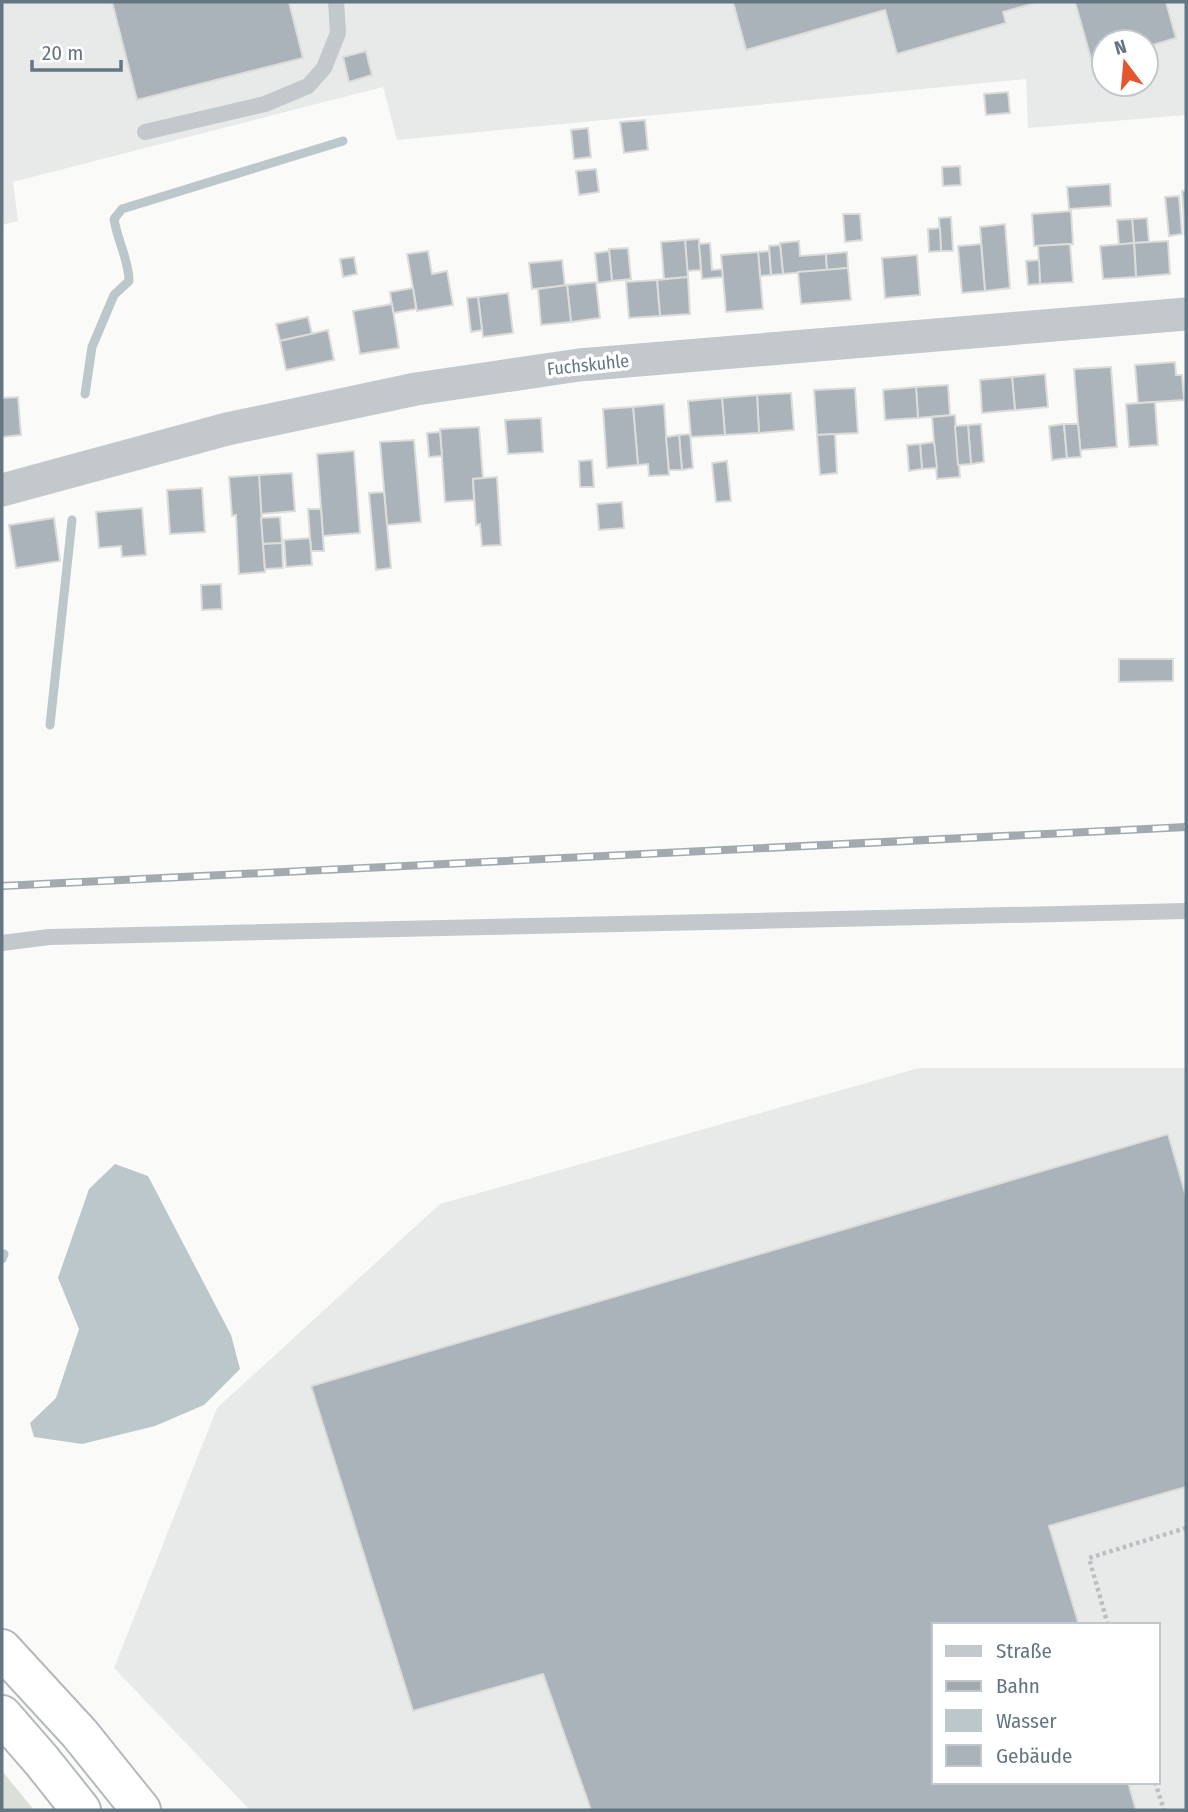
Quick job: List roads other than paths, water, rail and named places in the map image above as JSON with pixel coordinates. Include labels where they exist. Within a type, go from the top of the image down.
[{"type":"highway","points":[[2,1649],[80,1734],[141,1810]]},
{"type":"highway","points":[[2,1715],[43,1761],[81,1810]]},
{"type":"street","name":"Fuchskuhle","points":[[2,490],[227,429],[416,388],[579,365],[1186,314]]},
{"type":"lane","points":[[145,132],[265,104],[309,86],[324,68],[338,33],[336,2]]},
{"type":"lane","points":[[2,943],[49,937],[1186,911]]},
{"type":"water","points":[[115,1164],[148,1176],[231,1335],[240,1369],[204,1405],[155,1426],[82,1444],[34,1437],[30,1423],[56,1398],[79,1329],[58,1278],[89,1189]]},
{"type":"waterway","points":[[85,394],[92,347],[114,295],[129,281],[114,219],[122,209],[343,141]]},
{"type":"waterway","points":[[50,725],[72,520]]},
{"type":"waterway","points":[[2,1259],[4,1254]]},
{"type":"railway","points":[[2,886],[1186,827]]}]
